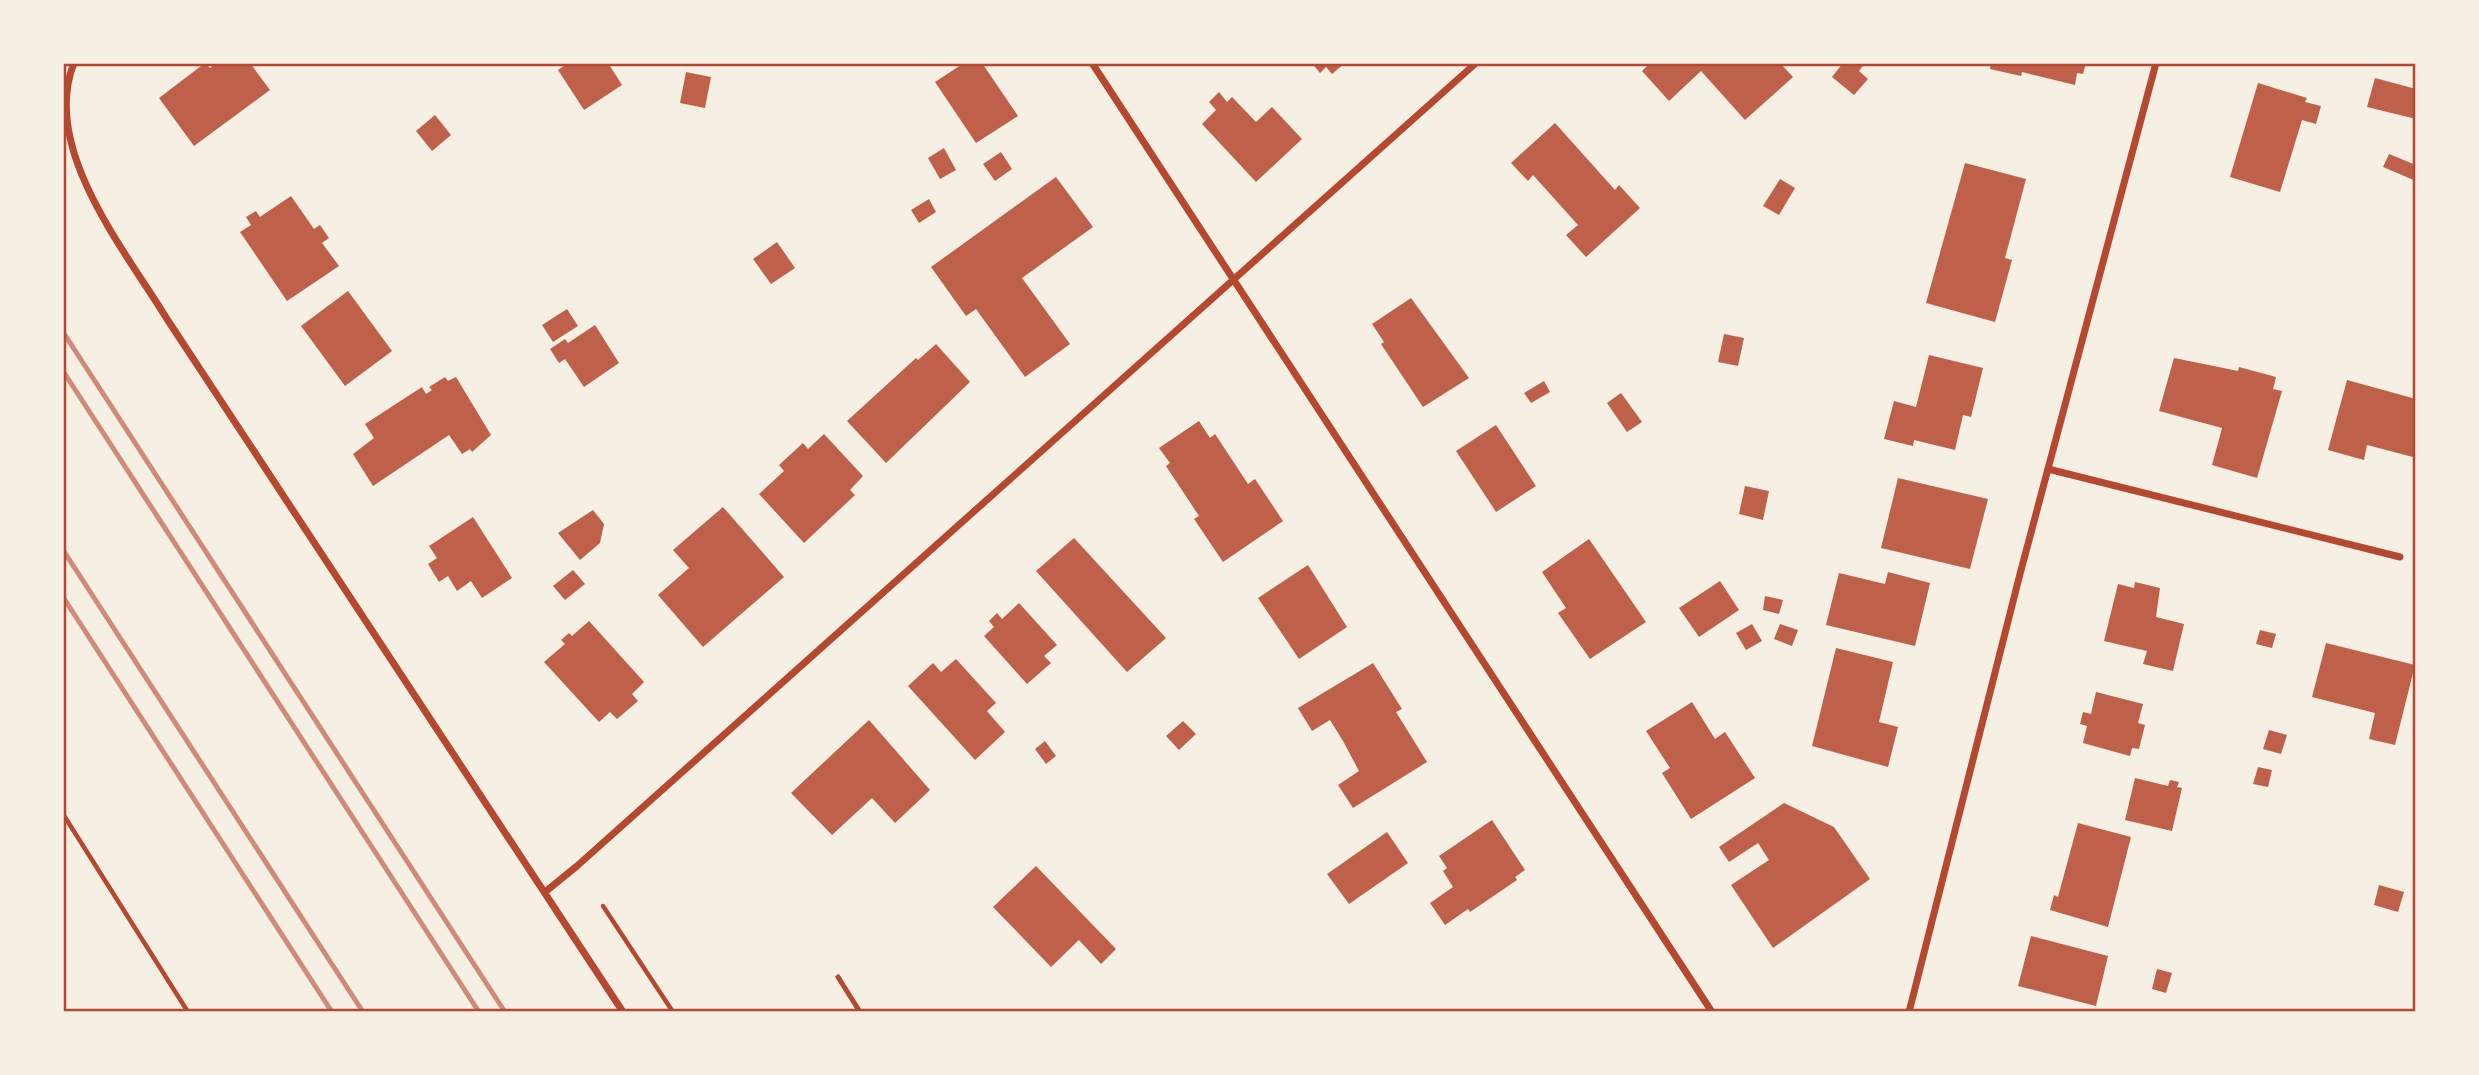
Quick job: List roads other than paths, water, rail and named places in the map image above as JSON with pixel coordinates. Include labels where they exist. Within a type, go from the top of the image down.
[{"type":"street","points":[[74,63],[66,91],[67,125],[75,158],[95,202],[167,319],[623,1012]]},
{"type":"street","points":[[1092,63],[1712,1012]]},
{"type":"street","points":[[545,892],[588,857],[1476,63]]},
{"type":"street","points":[[1909,1012],[2156,63]]},
{"type":"street","points":[[2048,470],[2400,557]]},
{"type":"lane","points":[[838,978],[860,1012]]},
{"type":"railway","points":[[63,332],[505,1012]]},
{"type":"railway","points":[[63,371],[479,1012]]},
{"type":"railway","points":[[63,550],[363,1012]]},
{"type":"railway","points":[[63,597],[332,1012]]}]
